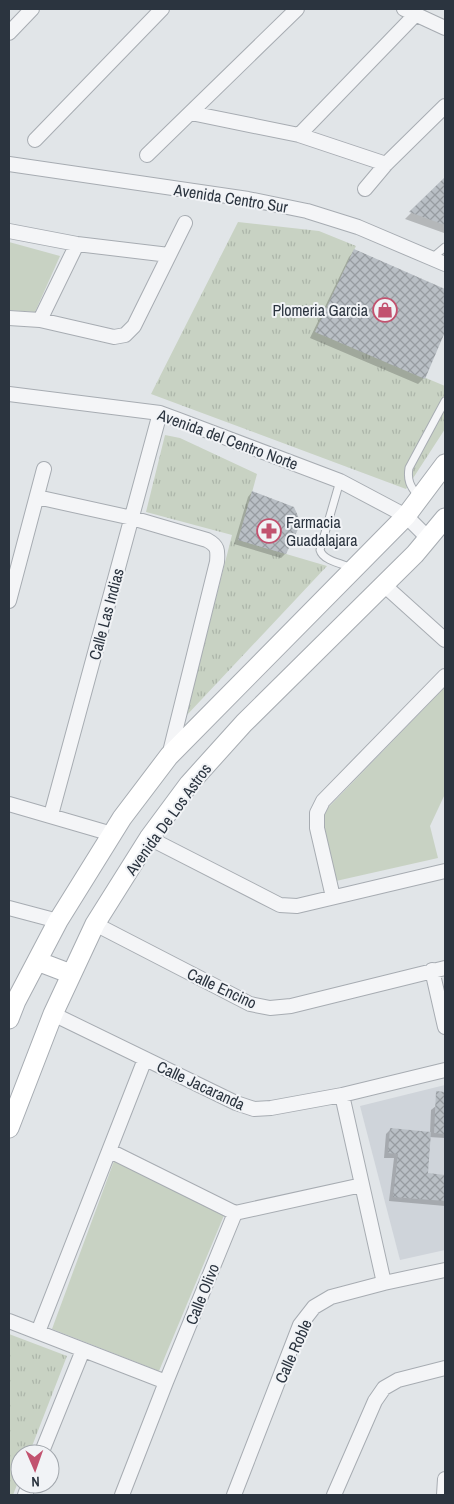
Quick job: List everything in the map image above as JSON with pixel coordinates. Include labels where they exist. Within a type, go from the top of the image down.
[{"type":"main road","points":[[9,1019],[36,961],[58,921],[122,818],[169,756],[406,516],[445,464]]},
{"type":"main road","name":"Avenida De Los Astros","points":[[9,1128],[53,1014],[95,924],[149,838],[189,784],[244,723],[384,586],[415,554],[445,518]]},
{"type":"main road","points":[[36,961],[71,974]]},
{"type":"street","points":[[9,33],[32,9]]},
{"type":"street","points":[[35,140],[162,9]]},
{"type":"street","points":[[147,155],[297,9]]},
{"type":"street","points":[[299,135],[410,11],[445,28]]},
{"type":"street","points":[[365,189],[386,164],[445,106]]},
{"type":"street","points":[[191,113],[299,135],[386,164]]},
{"type":"street","name":"Avenida Centro Sur","points":[[10,168],[248,199],[307,211],[358,227],[439,261]]},
{"type":"street","points":[[9,318],[40,320],[114,337],[125,335],[134,326],[185,223]]},
{"type":"street","points":[[9,231],[77,244],[169,255]]},
{"type":"street","points":[[40,320],[77,244]]},
{"type":"street","name":"Avenida del Centro Norte","points":[[9,394],[160,413],[236,440],[340,481],[406,516],[428,538]]},
{"type":"street","name":"Calle Las Indias","points":[[51,815],[160,413]]},
{"type":"street","points":[[9,601],[44,469]]},
{"type":"street","points":[[37,497],[132,518],[215,544],[218,551],[217,562],[169,756]]},
{"type":"street","points":[[384,586],[445,640]]},
{"type":"street","points":[[333,897],[317,828],[317,813],[323,801],[445,676]]},
{"type":"street","points":[[9,804],[112,834]]},
{"type":"street","points":[[149,838],[280,905],[297,906],[445,871]]},
{"type":"street","points":[[9,908],[58,921]]},
{"type":"street","name":"Calle Encino","points":[[95,924],[250,1004],[270,1008],[291,1006],[439,969]]},
{"type":"street","points":[[439,969],[445,1027]]},
{"type":"street","name":"Calle Jacaranda","points":[[53,1014],[236,1103],[254,1109],[271,1108],[342,1095],[445,1070]]},
{"type":"street","points":[[38,1332],[145,1059]]},
{"type":"street","points":[[342,1095],[384,1283]]},
{"type":"street","points":[[110,1151],[235,1213],[362,1185]]},
{"type":"street","name":"Calle Olivo","points":[[122,1495],[235,1213]]},
{"type":"street","name":"Calle Roble","points":[[234,1495],[300,1326],[314,1307],[331,1297],[445,1270]]},
{"type":"street","points":[[9,1321],[166,1382]]},
{"type":"street","points":[[45,1444],[83,1350]]},
{"type":"street","points":[[334,1495],[375,1401],[384,1388],[398,1380],[445,1368]]},
{"type":"street","points":[[444,1495],[445,1479]]},
{"type":"lane","points":[[439,261],[445,247]]},
{"type":"lane","points":[[419,498],[410,486],[407,476],[409,468],[445,401]]},
{"type":"lane","points":[[340,481],[320,550],[325,558],[354,568]]},
{"type":"shaded area","points":[[445,1085],[445,1250],[400,1260],[360,1106]]},
{"type":"green space","points":[[238,222],[319,231],[356,246],[316,332],[445,386],[445,429],[406,489],[151,394]]},
{"type":"green space","points":[[9,242],[60,256],[35,312],[9,310]]},
{"type":"green space","points":[[165,435],[180,438],[257,474],[239,540],[327,566],[186,716],[232,535],[146,512]]},
{"type":"green space","points":[[445,687],[445,794],[430,826],[438,858],[336,881],[320,816]]},
{"type":"green space","points":[[114,1161],[225,1213],[159,1371],[52,1329]]},
{"type":"green space","points":[[9,1334],[67,1356],[33,1444],[10,1444],[10,1494],[13,1494],[9,1495]]},
{"type":"building","points":[[445,177],[445,225],[409,212]]},
{"type":"building","name":"Plomeria Garcia","points":[[354,249],[445,289],[445,332],[425,379],[315,332]]},
{"type":"building","name":"Farmacia Guadalajara","points":[[252,491],[294,507],[301,523],[286,554],[238,540]]},
{"type":"building","points":[[436,1091],[445,1092],[445,1134],[434,1133]]},
{"type":"building","points":[[390,1128],[431,1132],[428,1173],[445,1175],[445,1201],[393,1197],[398,1154],[388,1153]]},
{"type":"place","name":"Plomeria Garcia","points":[[385,310]]},
{"type":"place","name":"Farmacia Guadalajara","points":[[269,531]]}]
